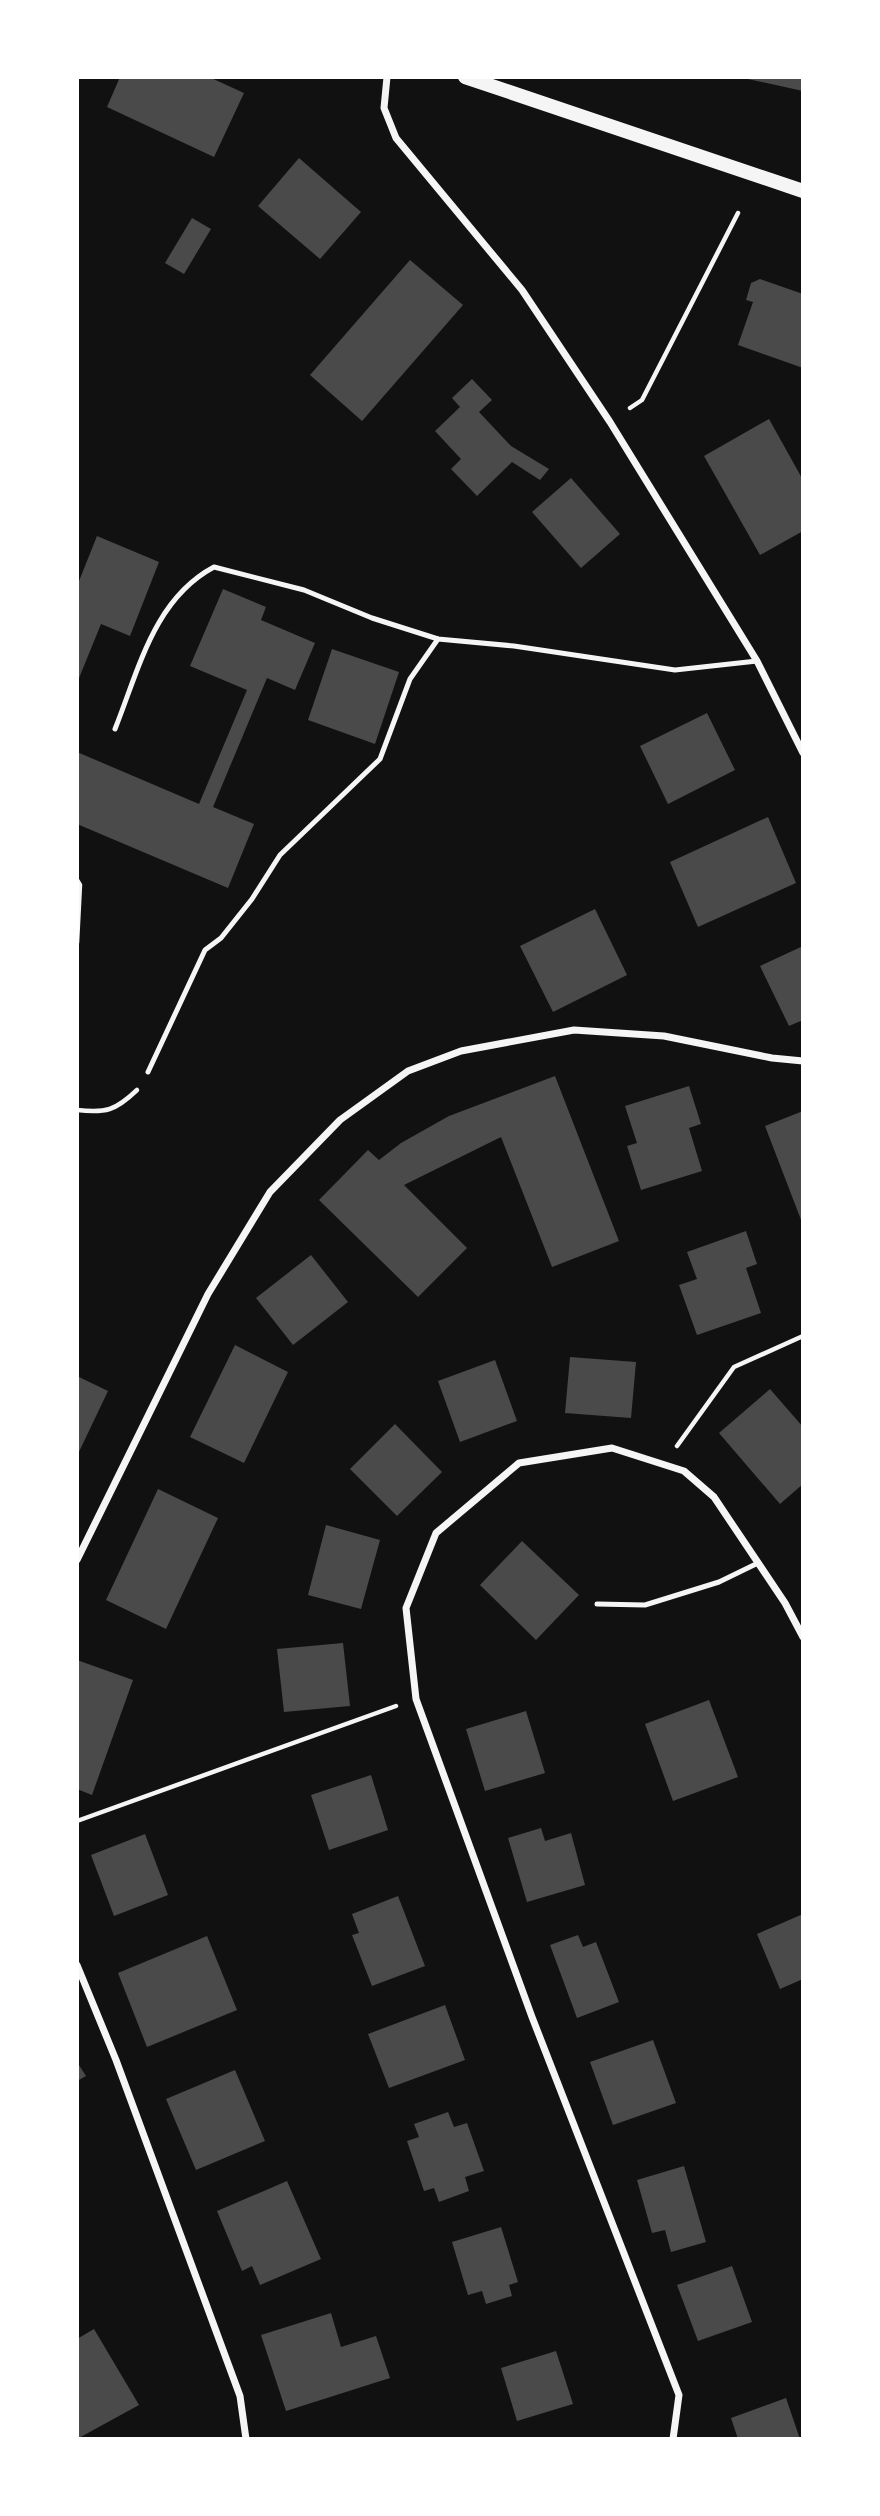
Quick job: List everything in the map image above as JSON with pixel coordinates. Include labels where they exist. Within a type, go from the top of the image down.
[{"type":"main road","points":[[465,77],[803,191]]},
{"type":"street","points":[[387,77],[384,108],[396,138],[522,290],[610,422],[757,661],[803,753]]},
{"type":"street","points":[[77,1560],[208,1294],[270,1192],[340,1120],[408,1071],[461,1051],[574,1030],[664,1036],[772,1058],[803,1061]]},
{"type":"street","points":[[673,2439],[679,2395],[532,2017],[416,1699],[406,1608],[436,1533],[519,1463],[612,1448],[684,1471],[714,1497],[803,1637]]},
{"type":"street","points":[[77,1965],[116,2060],[240,2396],[246,2439]]},
{"type":"lane","points":[[115,729],[160,616],[195,577],[214,567],[304,590],[372,618],[438,639],[514,646],[675,670],[757,661]]},
{"type":"lane","points":[[148,1072],[205,950],[221,938],[252,899],[280,855],[380,759],[410,678],[438,639]]},
{"type":"lane","points":[[597,1604],[645,1605],[719,1582],[758,1563]]},
{"type":"path","points":[[630,408],[642,400],[738,213]]},
{"type":"path","points":[[77,880],[80,885],[77,943]]},
{"type":"path","points":[[77,1110],[103,1113],[123,1104],[140,1088],[148,1072]]},
{"type":"path","points":[[672,1453],[734,1367],[803,1336]]},
{"type":"path","points":[[77,1821],[395,1707]]},
{"type":"building","points":[[120,77],[209,77],[244,93],[214,157],[107,107]]},
{"type":"building","points":[[803,77],[803,91],[743,78]]},
{"type":"building","points":[[299,158],[361,212],[320,259],[258,206]]},
{"type":"building","points":[[192,218],[211,229],[184,274],[165,263]]},
{"type":"building","points":[[410,260],[463,305],[362,421],[310,375]]},
{"type":"building","points":[[760,279],[803,294],[803,368],[738,345],[753,302],[746,300],[751,283]]},
{"type":"building","points":[[472,379],[492,400],[479,412],[511,446],[549,469],[540,480],[512,462],[477,496],[451,469],[461,459],[435,431],[460,407],[452,398]]},
{"type":"building","points":[[769,419],[803,480],[803,531],[760,555],[704,456]]},
{"type":"building","points":[[571,478],[620,534],[581,568],[532,512]]},
{"type":"building","points":[[97,536],[159,562],[130,636],[101,624],[77,683],[77,586]]},
{"type":"building","points":[[223,589],[266,607],[261,620],[315,643],[295,690],[267,678],[213,807],[254,824],[228,888],[77,824],[77,752],[199,804],[247,690],[190,666]]},
{"type":"building","points":[[332,649],[399,672],[375,744],[308,720]]},
{"type":"building","points":[[707,713],[735,770],[668,804],[640,746]]},
{"type":"building","points":[[768,817],[796,883],[698,927],[670,862]]},
{"type":"building","points":[[595,909],[627,975],[553,1012],[520,946]]},
{"type":"building","points":[[803,946],[803,1020],[789,1026],[760,966]]},
{"type":"building","points":[[555,1076],[619,1241],[552,1267],[501,1137],[404,1185],[467,1248],[418,1297],[319,1200],[368,1150],[379,1160],[401,1143],[449,1116]]},
{"type":"building","points":[[689,1086],[701,1124],[689,1128],[702,1171],[641,1190],[627,1146],[637,1143],[625,1106]]},
{"type":"building","points":[[803,1111],[803,1225],[765,1126]]},
{"type":"building","points":[[746,1231],[757,1264],[746,1268],[761,1313],[697,1335],[679,1285],[697,1279],[687,1252]]},
{"type":"building","points":[[311,1255],[348,1302],[293,1345],[256,1298]]},
{"type":"building","points":[[235,1345],[288,1372],[244,1463],[190,1437]]},
{"type":"building","points":[[570,1357],[636,1362],[631,1418],[565,1413]]},
{"type":"building","points":[[495,1360],[517,1421],[460,1442],[438,1381]]},
{"type":"building","points":[[77,1376],[108,1391],[77,1456]]},
{"type":"building","points":[[770,1389],[803,1427],[803,1484],[780,1504],[719,1433]]},
{"type":"building","points":[[395,1424],[442,1472],[397,1516],[350,1469]]},
{"type":"building","points":[[158,1489],[218,1518],[166,1629],[106,1600]]},
{"type":"building","points":[[326,1525],[380,1540],[361,1609],[308,1595]]},
{"type":"building","points":[[522,1541],[579,1595],[536,1640],[480,1585]]},
{"type":"building","points":[[343,1643],[350,1706],[284,1712],[277,1649]]},
{"type":"building","points":[[77,1660],[133,1680],[92,1795],[77,1789]]},
{"type":"building","points":[[709,1700],[738,1777],[673,1801],[645,1724]]},
{"type":"building","points":[[526,1711],[545,1773],[485,1791],[466,1729]]},
{"type":"building","points":[[371,1775],[388,1830],[329,1850],[311,1795]]},
{"type":"building","points":[[541,1828],[545,1841],[571,1833],[585,1885],[527,1902],[508,1838]]},
{"type":"building","points":[[145,1834],[168,1895],[114,1916],[91,1855]]},
{"type":"building","points":[[398,1896],[425,1966],[372,1986],[352,1935],[359,1933],[352,1914]]},
{"type":"building","points":[[803,1914],[803,1979],[780,1989],[757,1934]]},
{"type":"building","points":[[578,1935],[583,1947],[596,1942],[619,2002],[577,2018],[550,1945]]},
{"type":"building","points":[[207,1936],[237,2010],[147,2047],[118,1973]]},
{"type":"building","points":[[445,2005],[465,2060],[389,2088],[368,2034]]},
{"type":"building","points":[[653,2040],[676,2103],[613,2125],[590,2062]]},
{"type":"building","points":[[77,2062],[86,2076],[77,2081]]},
{"type":"building","points":[[235,2070],[265,2141],[196,2170],[166,2099]]},
{"type":"building","points":[[448,2112],[454,2127],[467,2123],[484,2171],[465,2177],[469,2191],[439,2202],[434,2188],[424,2191],[407,2141],[419,2137],[414,2124]]},
{"type":"building","points":[[684,2166],[706,2242],[671,2252],[665,2230],[652,2233],[637,2180]]},
{"type":"building","points":[[287,2181],[321,2259],[260,2285],[252,2266],[242,2271],[217,2211]]},
{"type":"building","points":[[501,2227],[518,2282],[509,2285],[512,2296],[486,2304],[482,2291],[468,2295],[452,2242]]},
{"type":"building","points":[[732,2266],[752,2322],[698,2341],[677,2285]]},
{"type":"building","points":[[331,2313],[341,2347],[376,2336],[390,2378],[286,2411],[261,2335]]},
{"type":"building","points":[[94,2329],[139,2405],[77,2439],[77,2339]]},
{"type":"building","points":[[556,2351],[573,2404],[517,2421],[501,2368]]},
{"type":"building","points":[[786,2398],[800,2439],[738,2439],[731,2418]]}]
